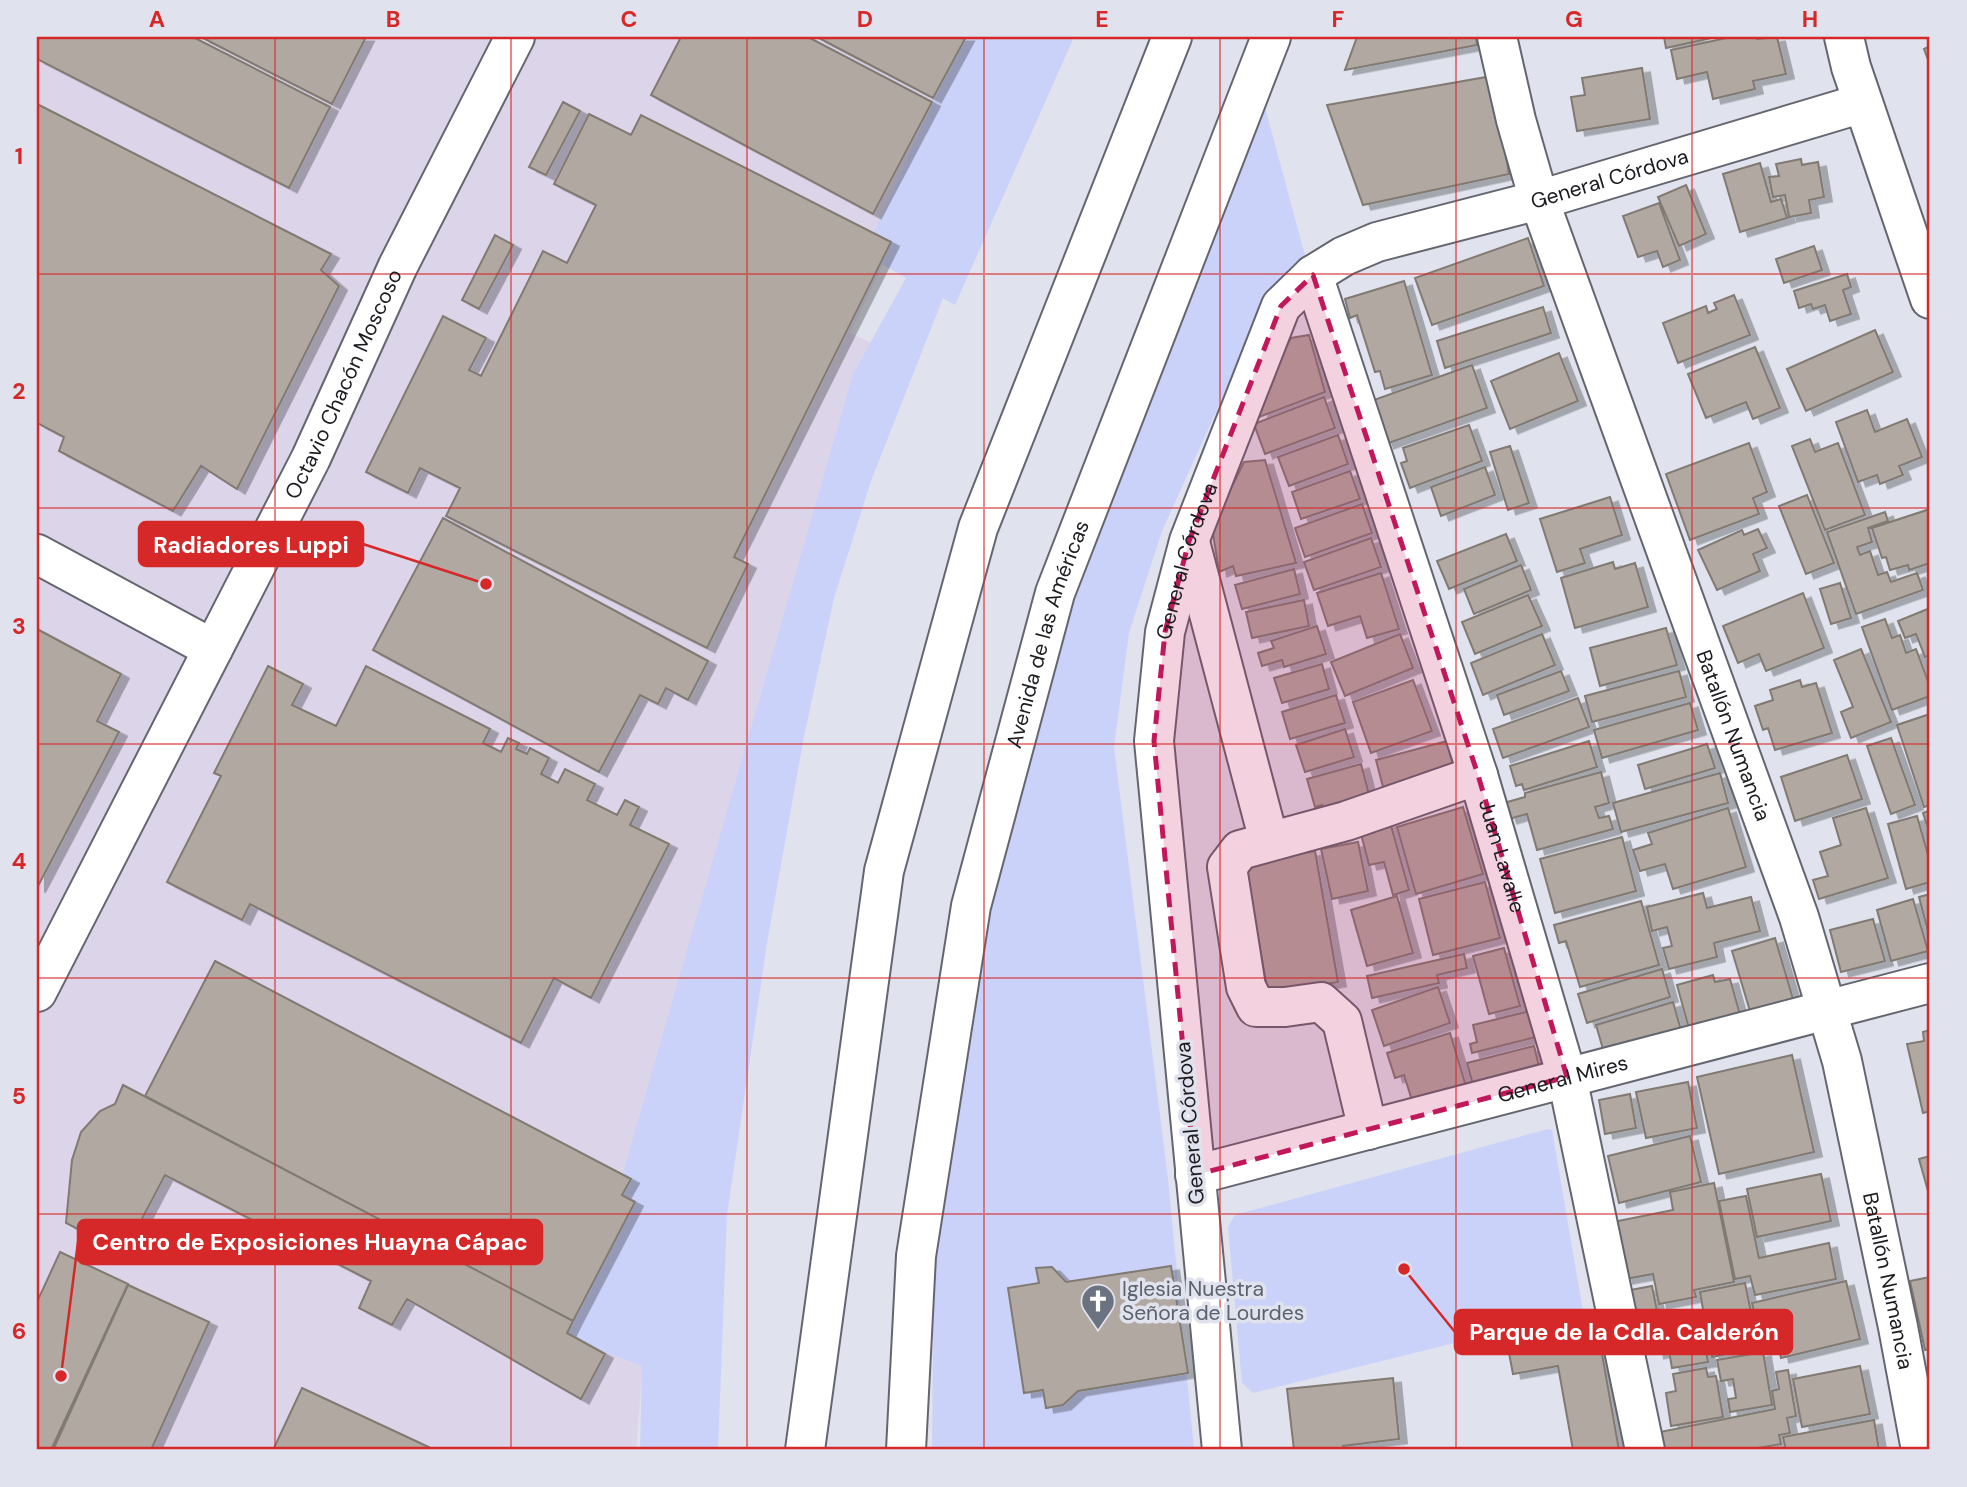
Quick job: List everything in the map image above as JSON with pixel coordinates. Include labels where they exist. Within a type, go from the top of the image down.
[{"type":"street","name":"Octavio Chacón Moscoso","points":[[37,992],[311,458],[398,266],[515,37]]},
{"type":"street","points":[[805,1450],[884,871],[978,528],[1172,37]]},
{"type":"street","name":"Avenida de las Américas","points":[[880,1450],[916,1256],[971,905],[1055,593],[1271,37]]},
{"type":"street","name":"Batallón Numancia","points":[[1497,37],[1516,120],[1539,200],[1799,917],[1844,1075],[1898,1327],[1921,1450]]},
{"type":"street","points":[[1844,37],[1851,67],[1930,299]]},
{"type":"street","name":"General Córdova","points":[[1223,1450],[1154,741],[1165,632],[1189,541],[1280,306],[1313,275],[1344,256],[1377,242],[1539,200],[1863,103]]},
{"type":"street","name":"Juan Lavalle","points":[[1313,275],[1478,775],[1567,1077],[1645,1450]]},
{"type":"street","points":[[1189,541],[1269,841]]},
{"type":"street","points":[[37,554],[213,649]]},
{"type":"street","points":[[1368,1130],[1342,1021],[1321,1002],[1285,1007],[1256,1007],[1246,987],[1227,867],[1240,850],[1346,821],[1478,775]]},
{"type":"street","name":"General Mires","points":[[1195,1175],[1930,983]]},
{"type":"street","points":[[825,1450],[837,1223]]},
{"type":"street","name":"Avenida de las Américas","points":[[906,1450],[916,1256]]},
{"type":"highlighted area","points":[[1313,275],[1478,775],[1567,1077],[1195,1175],[1154,741],[1165,632],[1189,541],[1281,306]]},
{"type":"shaded area","points":[[37,37],[982,37],[898,233],[850,333],[894,353],[643,1366],[636,1450],[37,1450]]},
{"type":"shaded area","points":[[963,37],[1074,37],[955,305],[943,298],[871,481],[834,598],[804,736],[767,943],[727,1215],[718,1450],[640,1450],[642,1366],[565,1337],[621,1179],[853,374],[906,278],[864,254]]},
{"type":"shaded area","points":[[1263,100],[1307,263],[1269,295],[1162,531],[1129,633],[1114,747],[1168,1179],[1194,1450],[932,1450],[934,1253],[988,908],[1066,595]]},
{"type":"shaded area","points":[[1552,1130],[1583,1311],[1253,1393],[1242,1383],[1228,1227],[1235,1215]]},
{"type":"building","points":[[37,37],[193,37],[330,107],[289,188],[37,59]]},
{"type":"building","points":[[201,37],[366,37],[332,104]]},
{"type":"building","points":[[681,37],[808,37],[932,102],[873,214],[651,95]]},
{"type":"building","points":[[817,37],[966,37],[933,98]]},
{"type":"building","points":[[1357,37],[1476,37],[1477,45],[1345,70]]},
{"type":"building","points":[[1664,37],[1716,37],[1666,48]]},
{"type":"building","points":[[1731,37],[1777,37],[1786,74],[1753,81],[1755,89],[1713,99],[1707,72],[1677,79],[1671,50]]},
{"type":"building","points":[[1930,46],[1930,65],[1924,49]]},
{"type":"building","points":[[1642,68],[1650,119],[1577,131],[1571,97],[1585,95],[1582,78]]},
{"type":"building","points":[[1492,76],[1509,174],[1363,205],[1327,105]]},
{"type":"building","points":[[563,102],[580,111],[546,175],[529,167]]},
{"type":"building","points":[[37,104],[331,254],[321,270],[339,286],[237,489],[201,466],[173,511],[59,451],[64,437],[37,423]]},
{"type":"building","points":[[589,114],[631,135],[641,115],[891,242],[734,557],[748,564],[707,648],[446,516],[460,488],[420,468],[408,493],[366,472],[443,316],[486,338],[469,370],[481,376],[543,251],[567,263],[596,205],[554,184]]},
{"type":"building","points":[[1801,159],[1802,165],[1818,162],[1824,197],[1809,200],[1811,213],[1789,217],[1785,195],[1773,197],[1769,177],[1779,176],[1776,164]]},
{"type":"building","points":[[1760,163],[1771,202],[1781,199],[1787,218],[1740,232],[1723,174]]},
{"type":"building","points":[[1686,185],[1706,234],[1679,246],[1658,197]]},
{"type":"building","points":[[1659,203],[1680,260],[1663,267],[1657,251],[1638,257],[1623,216]]},
{"type":"building","points":[[495,235],[513,245],[479,309],[462,300]]},
{"type":"building","points":[[1528,238],[1544,286],[1432,325],[1415,278]]},
{"type":"building","points":[[1814,246],[1822,270],[1784,283],[1776,259]]},
{"type":"building","points":[[1847,274],[1851,287],[1843,290],[1851,314],[1830,321],[1825,305],[1813,309],[1811,304],[1799,308],[1794,291]]},
{"type":"building","points":[[1404,281],[1432,375],[1385,389],[1380,371],[1375,372],[1357,315],[1350,318],[1345,299]]},
{"type":"building","points":[[1734,295],[1750,335],[1678,363],[1663,323],[1706,306],[1708,313],[1717,309],[1714,303]]},
{"type":"building","points":[[1543,307],[1551,333],[1445,368],[1437,341]]},
{"type":"building","points":[[1875,330],[1893,372],[1806,411],[1787,369]]},
{"type":"building","points":[[1309,335],[1325,392],[1259,417],[1269,377],[1291,338]]},
{"type":"building","points":[[1755,347],[1780,408],[1753,419],[1746,402],[1706,418],[1688,374]]},
{"type":"building","points":[[1559,353],[1578,401],[1510,429],[1491,381]]},
{"type":"building","points":[[1472,365],[1487,408],[1386,444],[1371,401]]},
{"type":"building","points":[[1324,397],[1335,428],[1265,454],[1254,424]]},
{"type":"building","points":[[1867,410],[1875,432],[1907,419],[1922,457],[1899,466],[1903,475],[1880,484],[1877,475],[1858,482],[1836,422]]},
{"type":"building","points":[[1469,425],[1482,461],[1410,488],[1401,463],[1407,461],[1403,448]]},
{"type":"building","points":[[1338,435],[1348,464],[1289,486],[1278,457]]},
{"type":"building","points":[[1810,439],[1815,452],[1838,443],[1865,515],[1825,530],[1792,446]]},
{"type":"building","points":[[1749,443],[1767,492],[1753,498],[1759,514],[1690,540],[1666,474]]},
{"type":"building","points":[[1510,446],[1529,503],[1508,510],[1490,452]]},
{"type":"building","points":[[1265,460],[1296,563],[1236,576],[1233,566],[1219,572],[1212,527],[1244,462]]},
{"type":"building","points":[[1485,467],[1495,495],[1441,516],[1431,487]]},
{"type":"building","points":[[1350,471],[1360,499],[1301,519],[1292,492]]},
{"type":"building","points":[[1807,495],[1834,563],[1806,574],[1779,506]]},
{"type":"building","points":[[1610,497],[1622,535],[1580,549],[1585,563],[1557,572],[1540,519]]},
{"type":"building","points":[[1362,504],[1372,533],[1305,557],[1295,528]]},
{"type":"building","points":[[1930,509],[1930,563],[1909,570],[1908,565],[1890,570],[1886,557],[1882,558],[1872,528]]},
{"type":"building","points":[[1885,512],[1888,521],[1868,528],[1872,542],[1857,547],[1860,555],[1870,551],[1878,575],[1887,572],[1891,582],[1917,573],[1923,590],[1856,614],[1827,532]]},
{"type":"building","points":[[443,518],[708,661],[688,700],[666,688],[658,704],[640,695],[599,772],[373,650]]},
{"type":"building","points":[[1758,529],[1767,548],[1753,554],[1760,571],[1717,590],[1698,550],[1742,530],[1744,535]]},
{"type":"building","points":[[1506,534],[1517,561],[1449,589],[1437,561]]},
{"type":"building","points":[[1371,538],[1381,567],[1314,590],[1304,562]]},
{"type":"building","points":[[1613,562],[1615,569],[1635,563],[1648,607],[1575,628],[1561,578]]},
{"type":"building","points":[[1521,565],[1531,590],[1474,614],[1464,589]]},
{"type":"building","points":[[1294,569],[1300,594],[1242,609],[1235,585]]},
{"type":"building","points":[[1381,573],[1399,629],[1367,638],[1360,616],[1328,626],[1317,593]]},
{"type":"building","points":[[1840,583],[1851,618],[1831,624],[1820,589]]},
{"type":"building","points":[[1803,593],[1824,648],[1766,671],[1759,654],[1738,663],[1723,626]]},
{"type":"building","points":[[1528,595],[1542,626],[1475,654],[1462,622]]},
{"type":"building","points":[[1304,600],[1309,626],[1252,638],[1246,612]]},
{"type":"building","points":[[1930,608],[1930,655],[1925,657],[1916,634],[1905,638],[1898,621]]},
{"type":"building","points":[[1885,619],[1892,638],[1900,635],[1906,653],[1916,649],[1930,687],[1930,696],[1892,710],[1862,627]]},
{"type":"building","points":[[1317,626],[1326,654],[1284,667],[1282,660],[1262,666],[1258,653],[1274,648],[1271,641]]},
{"type":"building","points":[[1666,628],[1677,665],[1600,686],[1590,648]]},
{"type":"building","points":[[37,629],[121,674],[97,721],[119,732],[37,888]]},
{"type":"building","points":[[1400,634],[1413,668],[1345,696],[1331,662]]},
{"type":"building","points":[[1542,634],[1555,665],[1483,695],[1471,663]]},
{"type":"building","points":[[1861,649],[1891,722],[1851,738],[1841,712],[1853,707],[1834,660]]},
{"type":"building","points":[[1322,664],[1329,689],[1282,703],[1274,678]]},
{"type":"building","points":[[268,666],[303,684],[292,705],[336,726],[366,666],[490,729],[483,743],[501,752],[508,738],[519,743],[516,749],[527,754],[530,748],[549,758],[541,774],[558,783],[565,769],[595,784],[587,800],[617,815],[625,800],[639,807],[630,825],[669,844],[591,998],[554,978],[521,1043],[250,904],[242,920],[167,882],[221,776],[214,773]]},
{"type":"building","points":[[1561,671],[1569,691],[1504,715],[1497,695]]},
{"type":"building","points":[[1679,671],[1686,697],[1592,722],[1585,696]]},
{"type":"building","points":[[1413,680],[1432,731],[1371,753],[1353,702]]},
{"type":"building","points":[[1800,680],[1802,687],[1816,683],[1832,733],[1775,750],[1768,728],[1763,730],[1755,706],[1773,700],[1770,690]]},
{"type":"building","points":[[1336,695],[1345,723],[1290,739],[1282,712]]},
{"type":"building","points":[[1578,698],[1589,727],[1503,758],[1493,729]]},
{"type":"building","points":[[1690,703],[1698,730],[1602,758],[1594,730]]},
{"type":"building","points":[[1930,714],[1930,805],[1924,807],[1897,725]]},
{"type":"building","points":[[1345,729],[1354,757],[1305,772],[1296,745]]},
{"type":"building","points":[[1891,738],[1915,805],[1891,814],[1867,746]]},
{"type":"building","points":[[1447,741],[1454,768],[1383,787],[1376,760]]},
{"type":"building","points":[[1589,741],[1597,767],[1524,790],[1522,784],[1516,786],[1510,766]]},
{"type":"building","points":[[1707,744],[1715,768],[1645,789],[1638,765]]},
{"type":"building","points":[[1847,755],[1862,799],[1795,821],[1781,777]]},
{"type":"building","points":[[1361,764],[1371,802],[1325,815],[1322,805],[1315,807],[1307,779]]},
{"type":"building","points":[[1601,772],[1609,803],[1595,807],[1599,818],[1609,816],[1613,829],[1537,850],[1527,814],[1509,819],[1504,803],[1525,797],[1525,793]]},
{"type":"building","points":[[1720,773],[1728,803],[1621,832],[1613,803]]},
{"type":"building","points":[[1463,807],[1483,874],[1416,894],[1397,827]]},
{"type":"building","points":[[1728,808],[1746,867],[1673,889],[1665,864],[1640,871],[1633,850],[1652,844],[1648,833]]},
{"type":"building","points":[[1866,808],[1888,878],[1819,899],[1813,880],[1828,876],[1820,852],[1841,845],[1833,818]]},
{"type":"building","points":[[1930,810],[1930,834],[1923,813]]},
{"type":"building","points":[[1917,816],[1930,862],[1930,882],[1906,889],[1888,824]]},
{"type":"building","points":[[1390,822],[1409,890],[1393,895],[1384,862],[1369,865],[1360,830]]},
{"type":"building","points":[[1622,837],[1636,891],[1555,913],[1540,859]]},
{"type":"building","points":[[1358,842],[1368,891],[1332,899],[1321,849]]},
{"type":"building","points":[[1315,851],[1338,982],[1268,994],[1245,863]]},
{"type":"building","points":[[1485,882],[1500,938],[1433,955],[1419,899]]},
{"type":"building","points":[[1703,893],[1707,908],[1751,897],[1760,931],[1714,943],[1717,957],[1669,969],[1663,948],[1672,946],[1667,927],[1652,931],[1647,907]]},
{"type":"building","points":[[1930,894],[1930,939],[1919,897]]},
{"type":"building","points":[[1397,896],[1413,953],[1367,966],[1351,910]]},
{"type":"building","points":[[1913,899],[1928,951],[1891,961],[1877,910]]},
{"type":"building","points":[[1641,901],[1659,965],[1580,987],[1566,941],[1559,943],[1554,925]]},
{"type":"building","points":[[1873,919],[1885,961],[1841,972],[1830,930]]},
{"type":"building","points":[[1775,938],[1793,999],[1750,1011],[1732,951]]},
{"type":"building","points":[[1504,948],[1520,1006],[1489,1014],[1473,956]]},
{"type":"building","points":[[1464,954],[1467,968],[1437,975],[1439,983],[1372,998],[1367,976]]},
{"type":"building","points":[[215,961],[631,1179],[622,1195],[635,1202],[573,1321],[145,1096]]},
{"type":"building","points":[[1662,969],[1670,997],[1587,1023],[1578,994]]},
{"type":"building","points":[[1713,975],[1715,982],[1730,979],[1742,1022],[1691,1036],[1677,985]]},
{"type":"building","points":[[1438,987],[1450,1023],[1384,1046],[1372,1010]]},
{"type":"building","points":[[1673,1002],[1682,1034],[1605,1056],[1596,1025]]},
{"type":"building","points":[[1530,1011],[1536,1037],[1472,1053],[1470,1044],[1477,1042],[1473,1025]]},
{"type":"building","points":[[1930,1030],[1930,1111],[1923,1113],[1907,1044],[1924,1041],[1923,1032]]},
{"type":"building","points":[[1450,1033],[1468,1093],[1415,1110],[1404,1075],[1395,1078],[1387,1053]]},
{"type":"building","points":[[1534,1046],[1541,1075],[1475,1092],[1467,1063]]},
{"type":"building","points":[[1792,1055],[1814,1152],[1719,1174],[1697,1077]]},
{"type":"building","points":[[1688,1082],[1697,1128],[1646,1138],[1636,1092]]},
{"type":"building","points":[[123,1085],[573,1321],[567,1333],[605,1354],[581,1399],[407,1299],[392,1325],[359,1308],[371,1281],[165,1175],[124,1253],[66,1223],[72,1160],[81,1132],[100,1111],[115,1104]]},
{"type":"building","points":[[1630,1094],[1636,1128],[1605,1134],[1599,1100]]},
{"type":"building","points":[[1690,1136],[1701,1182],[1619,1203],[1608,1156]]},
{"type":"building","points":[[1930,1156],[1930,1198],[1919,1159]]},
{"type":"building","points":[[1821,1174],[1831,1221],[1757,1237],[1747,1189]]},
{"type":"building","points":[[1714,1183],[1734,1282],[1694,1290],[1696,1297],[1659,1304],[1653,1274],[1625,1279],[1613,1222],[1673,1210],[1670,1192]]},
{"type":"building","points":[[1746,1196],[1759,1258],[1829,1243],[1836,1279],[1755,1295],[1750,1276],[1735,1279],[1719,1201]]},
{"type":"building","points":[[60,1252],[128,1284],[51,1450],[37,1450],[37,1302]]},
{"type":"building","name":"Iglesia Nuestra Señora de Lourdes","points":[[1171,1266],[1188,1373],[1078,1391],[1063,1405],[1046,1408],[1043,1390],[1024,1393],[1008,1288],[1039,1283],[1036,1268],[1052,1267],[1066,1282]]},
{"type":"building","points":[[1930,1277],[1930,1349],[1925,1350],[1910,1281]]},
{"type":"building","points":[[1846,1281],[1860,1339],[1781,1358],[1774,1327],[1759,1331],[1752,1303]]},
{"type":"building","points":[[1745,1283],[1758,1347],[1712,1357],[1708,1338],[1718,1337],[1717,1330],[1730,1328],[1727,1311],[1704,1315],[1700,1292]]},
{"type":"building","points":[[128,1285],[209,1322],[151,1450],[53,1450]]},
{"type":"building","points":[[1652,1286],[1658,1316],[1631,1322],[1625,1291]]},
{"type":"building","points":[[1692,1317],[1694,1329],[1702,1327],[1708,1362],[1672,1368],[1669,1351],[1656,1354],[1651,1324]]},
{"type":"building","points":[[1599,1337],[1619,1450],[1573,1450],[1558,1366],[1513,1374],[1509,1353]]},
{"type":"building","points":[[1763,1352],[1772,1405],[1730,1412],[1728,1399],[1736,1398],[1733,1379],[1721,1381],[1717,1360]]},
{"type":"building","points":[[1860,1366],[1870,1414],[1802,1427],[1793,1379]]},
{"type":"building","points":[[1706,1368],[1708,1377],[1716,1376],[1723,1417],[1671,1426],[1666,1393],[1676,1391],[1673,1374]]},
{"type":"building","points":[[1788,1370],[1796,1416],[1787,1418],[1790,1433],[1779,1435],[1781,1444],[1746,1450],[1663,1450],[1660,1432],[1775,1409],[1772,1391],[1779,1389],[1776,1372]]},
{"type":"building","points":[[1393,1378],[1399,1439],[1343,1446],[1343,1450],[1294,1450],[1287,1389]]},
{"type":"building","points":[[302,1388],[435,1450],[273,1450]]},
{"type":"building","points":[[1874,1420],[1879,1450],[1786,1450],[1783,1437]]},
{"type":"place","name":"Radiadores Luppi","points":[[486,584]]},
{"type":"place","name":"Parque de la Cdla. Calderón","points":[[1404,1269]]},
{"type":"place","name":"Iglesia Nuestra Señora de Lourdes","points":[[1098,1331]]},
{"type":"place","name":"Centro de Exposiciones Huayna Cápac","points":[[61,1376]]}]
